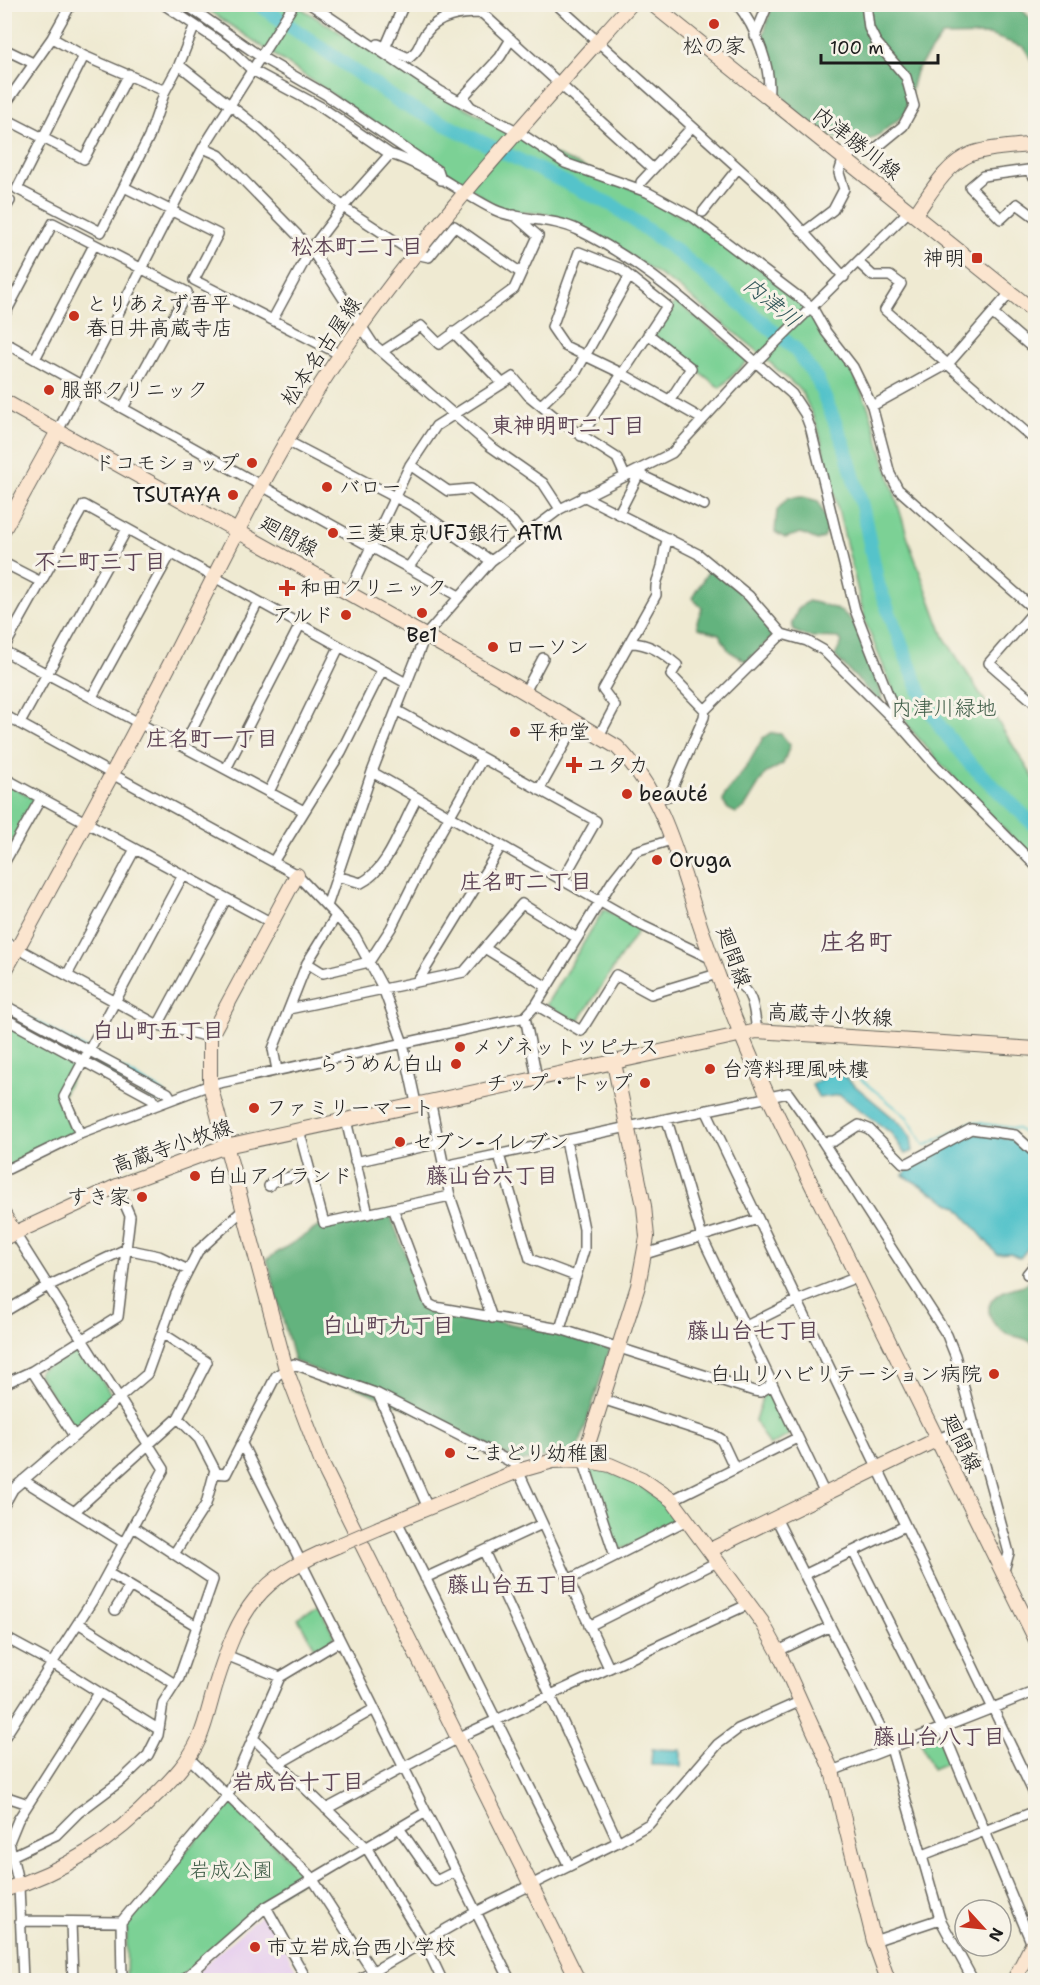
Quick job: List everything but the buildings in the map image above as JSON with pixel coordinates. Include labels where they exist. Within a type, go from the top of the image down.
[{"type":"street","points":[[4,106],[52,38],[71,4]]},
{"type":"street","points":[[163,4],[194,27],[229,48],[252,70],[321,107],[390,154],[466,191],[498,212],[546,219],[598,240],[662,284],[792,394],[805,414],[855,610],[900,725]]},
{"type":"street","points":[[185,4],[420,158],[438,171],[441,180]]},
{"type":"street","points":[[4,529],[58,431],[203,148],[294,4]]},
{"type":"street","points":[[310,4],[470,109],[565,163],[609,176],[647,192],[693,217],[812,308],[826,332],[853,367],[872,406],[890,474],[898,489],[1035,610],[989,663],[1035,704]]},
{"type":"street","points":[[385,48],[404,4]]},
{"type":"street","points":[[445,4],[446,16]]},
{"type":"street","points":[[556,4],[738,168],[804,232],[844,277]]},
{"type":"street","name":"松本名古屋線","points":[[4,973],[141,722],[261,486],[341,355],[415,254],[466,191],[631,4]]},
{"type":"street","name":"内津勝川線","points":[[652,4],[840,158],[1035,313]]},
{"type":"street","points":[[737,4],[755,36],[770,84],[768,99]]},
{"type":"street","points":[[755,36],[768,4]]},
{"type":"street","points":[[804,232],[832,210],[844,189],[839,173],[840,158],[875,149],[903,126],[914,106],[906,77],[876,42],[869,28],[866,4]]},
{"type":"street","points":[[354,35],[409,58],[420,49],[425,34],[446,16],[483,9],[511,39],[653,169]]},
{"type":"street","points":[[84,56],[16,189],[101,232],[149,137],[165,91],[179,65],[194,27]]},
{"type":"street","points":[[52,38],[84,56],[165,91]]},
{"type":"street","points":[[470,109],[463,97],[500,57],[511,39]]},
{"type":"street","points":[[4,49],[33,63]]},
{"type":"street","points":[[179,65],[260,129],[343,207],[415,254],[429,257],[454,226],[521,273]]},
{"type":"street","points":[[4,118],[84,159],[129,74]]},
{"type":"street","points":[[641,182],[692,127]]},
{"type":"street","points":[[327,906],[372,772],[425,636],[491,561],[560,509],[625,476],[639,472],[672,453],[756,362],[912,213],[956,163],[973,154],[1035,144]]},
{"type":"street","points":[[203,148],[219,155],[311,249],[373,344],[490,446],[543,483],[560,509]]},
{"type":"street","points":[[273,319],[311,249],[343,207],[390,154]]},
{"type":"street","points":[[703,212],[738,168]]},
{"type":"street","points":[[1035,179],[1028,170],[983,176],[970,187],[1000,219],[1017,204],[1035,218]]},
{"type":"street","points":[[124,187],[218,234],[195,280],[341,355]]},
{"type":"street","points":[[4,198],[10,201],[4,211]]},
{"type":"street","points":[[383,351],[421,326],[439,344],[514,289],[538,236],[514,215]]},
{"type":"street","points":[[4,316],[53,223],[187,292],[123,408]]},
{"type":"street","points":[[35,359],[94,245]]},
{"type":"street","points":[[581,436],[595,418],[621,373],[667,306],[619,268],[579,252],[552,327],[565,346],[621,373],[702,419]]},
{"type":"street","points":[[859,262],[873,276],[890,276],[901,284],[885,310],[1035,441]]},
{"type":"street","points":[[541,405],[576,372],[629,276]]},
{"type":"street","points":[[872,406],[948,364],[1010,293]]},
{"type":"street","points":[[993,314],[1035,351]]},
{"type":"street","points":[[453,332],[502,383]]},
{"type":"street","points":[[648,334],[691,368],[670,400]]},
{"type":"street","points":[[4,342],[459,596]]},
{"type":"street","points":[[349,593],[410,465],[436,426],[513,377],[528,395],[581,436],[617,458],[625,476]]},
{"type":"street","points":[[4,401],[238,531]]},
{"type":"street","points":[[287,441],[414,507],[491,561]]},
{"type":"street","points":[[410,465],[448,491],[471,489],[513,522],[524,536]]},
{"type":"street","points":[[639,472],[704,505]]},
{"type":"street","points":[[619,513],[639,472]]},
{"type":"street","points":[[583,496],[668,538],[720,570],[749,596],[782,634],[817,645],[900,725],[936,766],[1035,866]]},
{"type":"street","points":[[304,811],[4,650],[84,505],[406,683]]},
{"type":"street","points":[[408,568],[439,525]]},
{"type":"street","points":[[20,723],[127,529]]},
{"type":"street","name":"廻間線","points":[[238,531],[577,722],[617,747],[630,760],[656,799],[740,1035],[768,1096],[1003,1574],[1031,1619],[1035,1640]]},
{"type":"street","points":[[599,736],[615,706],[603,690],[656,595],[656,579],[662,566],[662,554],[668,538]]},
{"type":"street","points":[[92,696],[171,553]]},
{"type":"street","points":[[4,563],[41,582]]},
{"type":"street","points":[[184,745],[258,602]]},
{"type":"street","points":[[226,769],[300,626]]},
{"type":"street","points":[[656,799],[669,796],[705,711],[782,634]]},
{"type":"street","points":[[630,643],[640,643],[661,651],[677,665],[671,675],[705,711]]},
{"type":"street","points":[[269,792],[339,647]]},
{"type":"street","points":[[525,692],[543,658]]},
{"type":"street","points":[[273,862],[341,752],[382,670]]},
{"type":"street","points":[[396,710],[596,821],[562,881]]},
{"type":"street","points":[[4,715],[297,875],[355,936],[383,988],[439,1143],[450,1196],[492,1317]]},
{"type":"street","points":[[539,790],[577,722]]},
{"type":"street","points":[[307,963],[323,973],[369,962],[391,928],[482,759]]},
{"type":"street","points":[[372,772],[599,902],[712,959]]},
{"type":"street","points":[[4,778],[272,923]]},
{"type":"street","points":[[4,863],[41,798]]},
{"type":"street","points":[[337,876],[361,883],[367,880],[390,855],[402,823],[417,798]]},
{"type":"street","points":[[4,1171],[80,1134],[210,1085],[525,1017],[536,1005],[613,880],[636,851],[671,840]]},
{"type":"street","points":[[418,981],[501,846]]},
{"type":"street","points":[[67,975],[135,849]]},
{"type":"street","points":[[80,1134],[64,1097],[183,875]]},
{"type":"street","points":[[297,875],[210,1036],[210,1085],[286,1369],[323,1466],[578,1980]]},
{"type":"street","points":[[158,1025],[226,899]]},
{"type":"street","points":[[289,1009],[464,972],[486,949],[522,904],[577,938]]},
{"type":"street","points":[[277,1070],[273,1049],[307,963],[336,916]]},
{"type":"street","points":[[4,941],[158,1025],[210,1036]]},
{"type":"street","points":[[486,949],[547,987]]},
{"type":"street","points":[[536,1005],[581,1031],[616,975],[651,994],[720,981],[735,982],[740,984],[753,1003],[756,1024]]},
{"type":"street","points":[[4,1005],[168,1093],[171,1098]]},
{"type":"street","points":[[525,1017],[537,1078]]},
{"type":"street","points":[[4,1018],[153,1099],[155,1104]]},
{"type":"street","name":"高蔵寺小牧線","points":[[9,1235],[117,1186],[226,1146],[757,1031],[1035,1049]]},
{"type":"street","points":[[614,1063],[644,1206],[645,1254],[619,1348],[583,1460],[615,1556]]},
{"type":"street","points":[[444,1166],[788,1093],[823,1142],[947,1335],[956,1355],[1009,1553],[1003,1574]]},
{"type":"street","points":[[706,1110],[1035,1798]]},
{"type":"street","points":[[346,1120],[368,1214]]},
{"type":"street","points":[[667,1120],[702,1237],[825,1494]]},
{"type":"street","points":[[823,1142],[834,1141],[859,1125],[869,1129],[903,1162],[908,1163],[971,1130],[1008,1132],[1015,1135],[1035,1154]]},
{"type":"street","points":[[299,1130],[324,1223],[450,1196]]},
{"type":"street","points":[[560,1329],[584,1250],[584,1229],[566,1140]]},
{"type":"street","points":[[355,1162],[439,1143]]},
{"type":"street","points":[[499,1155],[530,1259],[576,1276]]},
{"type":"street","points":[[269,1186],[272,1182],[310,1171]]},
{"type":"street","points":[[4,1384],[32,1371],[118,1317],[130,1216],[117,1186]]},
{"type":"street","points":[[393,1208],[429,1304],[560,1329],[754,1391],[760,1392],[772,1385]]},
{"type":"street","points":[[4,1505],[13,1489],[147,1374],[188,1270],[198,1251],[243,1210]]},
{"type":"street","points":[[4,1215],[9,1235],[48,1286],[165,1469],[108,1573],[52,1663],[8,1726],[4,1738]]},
{"type":"street","points":[[645,1254],[758,1219]]},
{"type":"street","points":[[4,1311],[48,1286],[126,1249],[159,1256],[188,1270]]},
{"type":"street","points":[[1027,1274],[1035,1263]]},
{"type":"street","points":[[746,1326],[796,1301],[857,1277]]},
{"type":"street","points":[[74,1512],[178,1418],[207,1362],[162,1333]]},
{"type":"street","points":[[214,1473],[226,1474],[276,1376],[294,1364],[378,1394],[515,1464],[609,1668]]},
{"type":"street","points":[[32,1371],[74,1436]]},
{"type":"street","points":[[378,1394],[428,1508]]},
{"type":"street","points":[[602,1399],[716,1436],[721,1439],[735,1469]]},
{"type":"street","points":[[174,1554],[206,1504],[215,1470],[199,1438],[178,1418]]},
{"type":"street","points":[[589,1626],[714,1556],[776,1518],[974,1423]]},
{"type":"street","points":[[672,1500],[797,1438]]},
{"type":"street","points":[[242,1444],[510,1980]]},
{"type":"street","points":[[4,1890],[65,1866],[114,1835],[140,1811],[189,1758],[200,1737],[234,1631],[255,1597],[270,1582],[300,1560],[518,1471],[553,1461],[583,1460],[629,1472],[672,1500],[749,1604],[778,1651],[832,1771],[874,1941],[888,1980]]},
{"type":"street","points":[[23,1480],[124,1543]]},
{"type":"street","points":[[4,1482],[13,1489]]},
{"type":"street","points":[[776,1518],[891,1748],[940,1918],[973,1980]]},
{"type":"street","points":[[568,1580],[687,1520]]},
{"type":"street","points":[[396,1521],[569,1866]]},
{"type":"street","points":[[425,1578],[542,1524]]},
{"type":"street","points":[[804,1575],[905,1526]]},
{"type":"street","points":[[9,1858],[49,1840],[78,1813],[122,1780],[148,1755],[158,1737],[163,1704],[176,1684],[213,1580],[132,1527]]},
{"type":"street","points":[[484,1551],[618,1842]]},
{"type":"street","points":[[853,1551],[942,1728],[1034,1945],[1014,1980]]},
{"type":"street","points":[[108,1573],[197,1626]]},
{"type":"street","points":[[120,1608],[130,1586]]},
{"type":"street","points":[[326,1809],[402,1766],[496,1719],[749,1604]]},
{"type":"street","points":[[78,1623],[176,1684]]},
{"type":"street","points":[[778,1651],[829,1627]]},
{"type":"street","points":[[4,1637],[52,1663],[158,1730]]},
{"type":"street","points":[[122,1980],[121,1922],[228,1795],[280,1677],[340,1641]]},
{"type":"street","points":[[226,1655],[280,1677]]},
{"type":"street","points":[[832,1771],[1035,1691]]},
{"type":"street","points":[[23,1980],[18,1886],[9,1858],[9,1842],[18,1820],[99,1693]]},
{"type":"street","points":[[358,1980],[376,1976],[424,1942],[476,1912],[618,1842],[648,1824],[718,1744],[738,1729],[800,1702]]},
{"type":"street","points":[[280,1763],[374,1709]]},
{"type":"street","points":[[254,1739],[366,1847],[424,1942],[442,1980]]},
{"type":"street","points":[[189,1758],[312,1878],[376,1976]]},
{"type":"street","points":[[4,1796],[28,1804]]},
{"type":"street","points":[[923,1855],[1035,1811]]},
{"type":"street","points":[[183,1980],[266,1907],[426,1812]]},
{"type":"street","points":[[399,1828],[436,1881],[456,1871]]},
{"type":"street","points":[[266,1907],[307,1980]]},
{"type":"street","points":[[874,1941],[940,1918]]},
{"type":"street","points":[[20,1921],[121,1922]]},
{"type":"street","points":[[71,1922],[73,1980]]},
{"type":"shaded area","name":"市立岩成台西小学校","points":[[262,1914],[266,1914],[302,1980],[188,1980]]},
{"type":"green space","points":[[995,4],[1018,6],[1035,23],[1035,67],[1024,47],[989,35],[942,36],[916,71],[905,114],[875,138],[855,142],[833,137],[801,117],[780,94],[762,40],[772,5]]},
{"type":"green space","name":"内津川緑地","points":[[201,5],[296,5],[438,93],[545,150],[646,195],[652,202],[689,220],[759,268],[807,306],[853,373],[869,409],[911,548],[944,637],[1035,780],[1035,861],[939,762],[908,726],[866,624],[818,428],[802,392],[755,349],[678,287],[603,238],[577,224],[548,214],[502,210]]},
{"type":"green space","points":[[676,301],[748,360],[720,388],[653,335]]},
{"type":"green space","points":[[803,497],[818,501],[829,527],[824,538],[817,540],[801,533],[785,538],[775,532],[777,510],[788,498]]},
{"type":"green space","points":[[710,568],[746,597],[776,633],[747,662],[729,651],[719,634],[698,628],[697,621],[702,608],[692,598]]},
{"type":"green space","points":[[808,601],[830,607],[850,619],[861,635],[878,681],[882,700],[877,700],[835,656],[842,642],[839,638],[812,637],[794,631],[792,623],[798,609]]},
{"type":"green space","points":[[770,733],[781,734],[790,745],[783,764],[765,774],[745,807],[736,813],[728,809],[723,802],[724,796],[747,766],[763,738]]},
{"type":"green space","points":[[5,782],[33,798],[34,801],[5,855]]},
{"type":"green space","points":[[604,909],[639,929],[578,1022],[546,1005]]},
{"type":"green space","points":[[5,1024],[79,1065],[61,1098],[77,1133],[5,1168]]},
{"type":"green space","points":[[389,1212],[427,1308],[559,1333],[610,1349],[578,1450],[521,1462],[455,1429],[294,1361],[267,1259],[321,1225]]},
{"type":"green space","points":[[1035,1269],[1035,1345],[1003,1332],[993,1322],[989,1310],[990,1304],[1000,1293],[1027,1284]]},
{"type":"green space","points":[[77,1346],[81,1347],[112,1396],[76,1429],[73,1429],[38,1374],[40,1370]]},
{"type":"green space","points":[[770,1391],[790,1435],[769,1446],[755,1421],[763,1395]]},
{"type":"green space","points":[[593,1469],[618,1476],[640,1486],[669,1509],[677,1519],[676,1522],[620,1550],[616,1549],[590,1471]]},
{"type":"green space","points":[[319,1605],[335,1637],[317,1651],[298,1619]]},
{"type":"green space","points":[[938,1735],[941,1736],[951,1761],[932,1769],[921,1742]]},
{"type":"green space","name":"岩成公園","points":[[227,1803],[231,1803],[305,1875],[304,1879],[264,1903],[177,1980],[126,1980],[127,1921]]},
{"type":"water","points":[[835,1069],[903,1126],[911,1138],[913,1151],[905,1154],[891,1133],[840,1095],[819,1098],[812,1085]]},
{"type":"water","points":[[972,1133],[1014,1139],[1035,1160],[1035,1240],[1020,1258],[1010,1253],[997,1254],[958,1208],[903,1175],[910,1167]]},
{"type":"water","points":[[652,1749],[681,1750],[681,1766],[651,1765]]},
{"type":"waterway","name":"内津川","points":[[258,4],[401,103],[614,206],[675,250],[794,348],[817,379],[844,444],[863,510],[878,584],[920,692],[941,728],[970,764],[1036,827]]},
{"type":"waterway","points":[[4,1010],[159,1096]]},
{"type":"waterway","points":[[836,1059],[907,1117],[925,1146],[972,1122],[1018,1129],[1036,1143]]},
{"type":"waterway","points":[[4,1876],[9,1876]]},
{"type":"place","name":"松の家","points":[[714,24]]},
{"type":"place","name":"神明","points":[[977,258]]},
{"type":"place","name":"とりあえず吾平 春日井高蔵寺店","points":[[74,316]]},
{"type":"place","name":"服部クリニック","points":[[49,390]]},
{"type":"place","name":"ドコモショップ","points":[[252,463]]},
{"type":"place","name":"バロー","points":[[327,487]]},
{"type":"place","name":"TSUTAYA","points":[[233,495]]},
{"type":"place","name":"三菱東京UFJ銀行 ATM","points":[[333,533]]},
{"type":"place","name":"和田クリニック","points":[[287,588]]},
{"type":"place","name":"Be1","points":[[422,613]]},
{"type":"place","name":"アルド","points":[[346,615]]},
{"type":"place","name":"ローソン","points":[[493,647]]},
{"type":"place","name":"平和堂","points":[[515,732]]},
{"type":"place","name":"ユタカ","points":[[574,765]]},
{"type":"place","name":"beauté","points":[[627,794]]},
{"type":"place","name":"Oruga","points":[[657,860]]},
{"type":"place","name":"メゾネットツピナス","points":[[460,1047]]},
{"type":"place","name":"らうめん白山","points":[[456,1064]]},
{"type":"place","name":"台湾料理風味樓","points":[[710,1069]]},
{"type":"place","name":"チップ・トップ","points":[[645,1083]]},
{"type":"place","name":"ファミリーマート","points":[[254,1108]]},
{"type":"place","name":"セブン-イレブン","points":[[400,1142]]},
{"type":"place","name":"白山アイランド","points":[[195,1176]]},
{"type":"place","name":"すき家","points":[[142,1197]]},
{"type":"place","name":"白山リハビリテーション病院","points":[[994,1374]]},
{"type":"place","name":"こまどり幼稚園","points":[[450,1453]]},
{"type":"place","name":"市立岩成台西小学校","points":[[255,1947]]},
{"type":"district","name":"松本町二丁目","points":[[357,246]]},
{"type":"district","name":"東神明町二丁目","points":[[568,425]]},
{"type":"district","name":"不二町三丁目","points":[[100,561]]},
{"type":"district","name":"庄名町一丁目","points":[[212,738]]},
{"type":"district","name":"庄名町二丁目","points":[[526,881]]},
{"type":"district","name":"庄名町","points":[[856,942]]},
{"type":"district","name":"白山町五丁目","points":[[158,1030]]},
{"type":"district","name":"藤山台六丁目","points":[[492,1175]]},
{"type":"district","name":"白山町九丁目","points":[[388,1325]]},
{"type":"district","name":"藤山台七丁目","points":[[753,1330]]},
{"type":"district","name":"藤山台五丁目","points":[[513,1584]]},
{"type":"district","name":"藤山台八丁目","points":[[939,1736]]},
{"type":"district","name":"岩成台十丁目","points":[[298,1781]]}]
